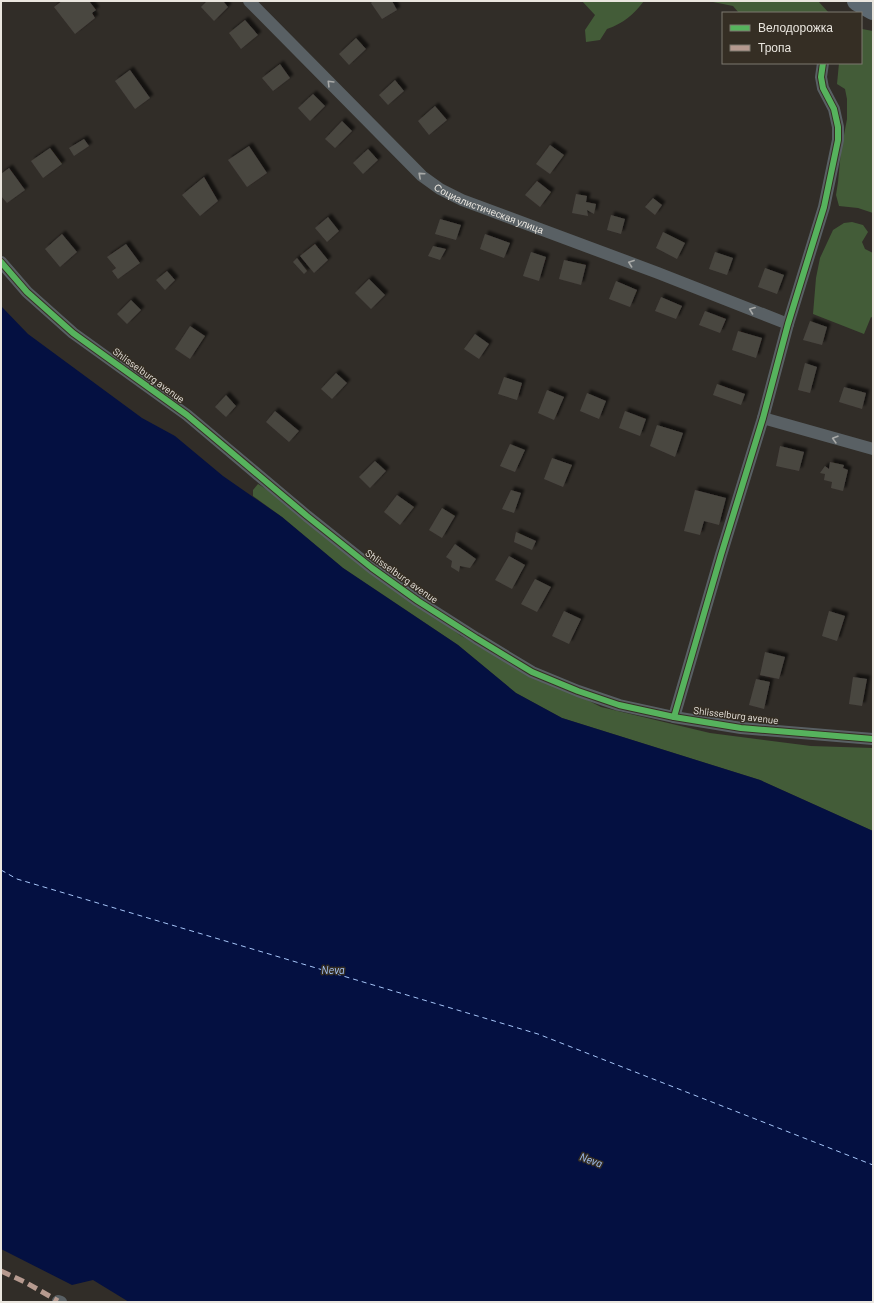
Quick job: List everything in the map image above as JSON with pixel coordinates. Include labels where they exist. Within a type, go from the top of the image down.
[{"type":"street","name":"Социалистическая улица","points":[[249,1],[422,176],[440,189],[462,200],[658,273],[788,324]]},
{"type":"street","points":[[674,717],[763,418],[788,324],[824,207],[838,140],[837,119],[834,109],[823,88],[821,76],[823,64]]},
{"type":"street","name":"Shlisselburg avenue","points":[[1,262],[27,292],[73,333],[187,415],[307,516],[372,568],[418,601],[532,672],[578,691],[620,705],[674,717],[741,728],[873,739]]},
{"type":"street","points":[[763,418],[873,449]]},
{"type":"green space","points":[[582,1],[644,1],[628,18],[607,29],[600,40],[586,42],[585,30],[595,15]]},
{"type":"green space","points":[[708,1],[818,1],[828,12],[738,12],[733,6]]},
{"type":"green space","points":[[862,29],[873,31],[873,213],[858,208],[839,206],[836,195],[841,151],[847,119],[847,99],[845,89],[837,84],[839,64],[862,64]]},
{"type":"green space","points":[[852,222],[863,225],[868,232],[862,242],[865,249],[873,253],[873,318],[871,317],[864,334],[813,314],[816,278],[820,258],[833,230],[844,223]]},
{"type":"green space","points":[[258,484],[287,502],[461,636],[601,707],[710,733],[811,746],[873,748],[873,831],[760,780],[562,718],[516,693],[458,645],[343,568],[282,517],[253,496],[253,490]]},
{"type":"water","name":"Neva","points":[[1,306],[28,334],[142,418],[175,436],[223,476],[282,517],[343,568],[458,645],[516,693],[562,718],[760,780],[873,831],[873,1302],[129,1302],[93,1280],[72,1285],[1,1249]]},
{"type":"building","points":[[62,1],[89,1],[96,10],[92,13],[95,18],[75,34],[54,7]]},
{"type":"building","points":[[207,1],[223,1],[228,7],[214,21],[201,7]]},
{"type":"building","points":[[373,1],[392,1],[397,10],[382,19],[371,3]]},
{"type":"building","points":[[245,20],[258,35],[241,49],[229,33]]},
{"type":"building","points":[[356,38],[366,49],[349,65],[339,54]]},
{"type":"building","points":[[280,64],[290,78],[273,91],[262,78]]},
{"type":"building","points":[[130,70],[150,98],[135,109],[115,81]]},
{"type":"building","points":[[395,80],[404,91],[388,105],[379,95]]},
{"type":"building","points":[[313,94],[325,106],[310,121],[298,108]]},
{"type":"building","points":[[435,106],[447,120],[429,135],[418,121]]},
{"type":"building","points":[[342,121],[352,131],[335,148],[325,139]]},
{"type":"building","points":[[84,139],[89,146],[74,156],[69,148]]},
{"type":"building","points":[[550,145],[564,155],[550,174],[536,164]]},
{"type":"building","points":[[249,146],[267,173],[247,187],[228,160]]},
{"type":"building","points":[[50,148],[62,164],[43,178],[31,161]]},
{"type":"building","points":[[368,149],[378,160],[363,174],[353,163]]},
{"type":"building","points":[[9,168],[25,190],[7,203],[1,196],[1,174]]},
{"type":"building","points":[[204,177],[218,201],[200,216],[182,195]]},
{"type":"building","points":[[537,181],[551,192],[540,207],[525,195]]},
{"type":"building","points":[[576,194],[587,196],[586,202],[596,204],[594,214],[587,210],[588,216],[572,213]]},
{"type":"building","points":[[653,198],[662,205],[655,215],[645,207]]},
{"type":"building","points":[[611,215],[625,219],[621,234],[607,230]]},
{"type":"building","points":[[328,217],[339,231],[327,242],[315,228]]},
{"type":"building","points":[[440,219],[461,225],[456,240],[435,234]]},
{"type":"building","points":[[663,232],[685,243],[677,259],[656,248]]},
{"type":"building","points":[[62,234],[77,252],[60,267],[45,249]]},
{"type":"building","points":[[485,234],[510,243],[504,258],[480,249]]},
{"type":"building","points":[[126,244],[140,263],[118,279],[112,271],[116,268],[107,257]]},
{"type":"building","points":[[315,244],[328,260],[314,273],[300,256]]},
{"type":"building","points":[[433,246],[446,249],[440,260],[428,256]]},
{"type":"building","points":[[531,252],[546,257],[539,281],[523,276]]},
{"type":"building","points":[[715,252],[733,258],[727,275],[709,269]]},
{"type":"building","points":[[297,258],[307,271],[304,274],[293,262]]},
{"type":"building","points":[[564,260],[586,265],[581,285],[559,279]]},
{"type":"building","points":[[765,268],[784,275],[777,294],[758,287]]},
{"type":"building","points":[[167,271],[175,280],[165,290],[156,280]]},
{"type":"building","points":[[369,279],[385,295],[371,309],[355,293]]},
{"type":"building","points":[[616,281],[637,290],[630,307],[609,299]]},
{"type":"building","points":[[661,297],[682,306],[676,319],[655,311]]},
{"type":"building","points":[[131,300],[141,310],[127,324],[117,314]]},
{"type":"building","points":[[705,311],[726,319],[720,333],[699,325]]},
{"type":"building","points":[[810,321],[827,327],[822,345],[803,340]]},
{"type":"building","points":[[190,326],[205,336],[190,359],[175,349]]},
{"type":"building","points":[[738,331],[762,338],[756,358],[732,350]]},
{"type":"building","points":[[475,334],[489,344],[479,359],[464,349]]},
{"type":"building","points":[[805,363],[817,367],[810,393],[798,390]]},
{"type":"building","points":[[336,373],[347,383],[332,399],[321,389]]},
{"type":"building","points":[[504,377],[522,383],[517,400],[498,394]]},
{"type":"building","points":[[717,384],[745,394],[741,405],[713,395]]},
{"type":"building","points":[[844,387],[866,393],[862,409],[839,402]]},
{"type":"building","points":[[547,390],[564,397],[554,420],[538,413]]},
{"type":"building","points":[[587,393],[606,401],[599,419],[580,411]]},
{"type":"building","points":[[226,395],[236,406],[226,417],[215,407]]},
{"type":"building","points":[[275,411],[299,431],[289,442],[266,422]]},
{"type":"building","points":[[625,411],[646,419],[640,436],[619,428]]},
{"type":"building","points":[[657,425],[683,433],[675,457],[650,446]]},
{"type":"building","points":[[510,444],[525,450],[515,472],[500,466]]},
{"type":"building","points":[[780,446],[804,452],[799,471],[776,466]]},
{"type":"building","points":[[552,458],[572,465],[563,487],[544,479]]},
{"type":"building","points":[[375,461],[386,471],[370,488],[359,477]]},
{"type":"building","points":[[830,462],[844,465],[843,468],[848,470],[843,491],[831,488],[832,482],[824,480],[825,474],[820,473],[825,466],[829,469]]},
{"type":"building","points":[[511,490],[521,493],[514,513],[502,509]]},
{"type":"building","points":[[695,490],[726,498],[719,525],[704,521],[700,535],[684,531]]},
{"type":"building","points":[[397,495],[414,507],[400,525],[384,512]]},
{"type":"building","points":[[442,508],[455,516],[442,538],[429,530]]},
{"type":"building","points":[[516,532],[536,541],[532,550],[514,542]]},
{"type":"building","points":[[455,544],[476,559],[470,568],[460,566],[459,572],[451,567],[452,561],[446,557]]},
{"type":"building","points":[[509,556],[525,565],[512,589],[495,580]]},
{"type":"building","points":[[535,579],[551,587],[537,612],[521,604]]},
{"type":"building","points":[[564,611],[581,619],[569,644],[552,636]]},
{"type":"building","points":[[829,611],[845,616],[837,641],[822,636]]},
{"type":"building","points":[[765,652],[785,657],[779,679],[760,675]]},
{"type":"building","points":[[853,677],[867,679],[862,706],[849,704]]},
{"type":"building","points":[[756,679],[770,682],[764,709],[749,705]]},
{"type":"ferry route","points":[[1,870],[17,879],[538,1034],[873,1165]]},
{"type":"marked path","points":[[1,1271],[25,1282],[58,1301]]},
{"type":"cycle path","points":[[674,717],[763,418],[788,324],[824,207],[838,140],[838,127],[834,109],[823,88],[821,77],[823,64]]},
{"type":"cycle path","points":[[1,262],[27,292],[73,333],[187,415],[307,516],[372,568],[418,601],[532,672],[578,691],[619,705],[674,717],[741,728],[873,739]]}]
